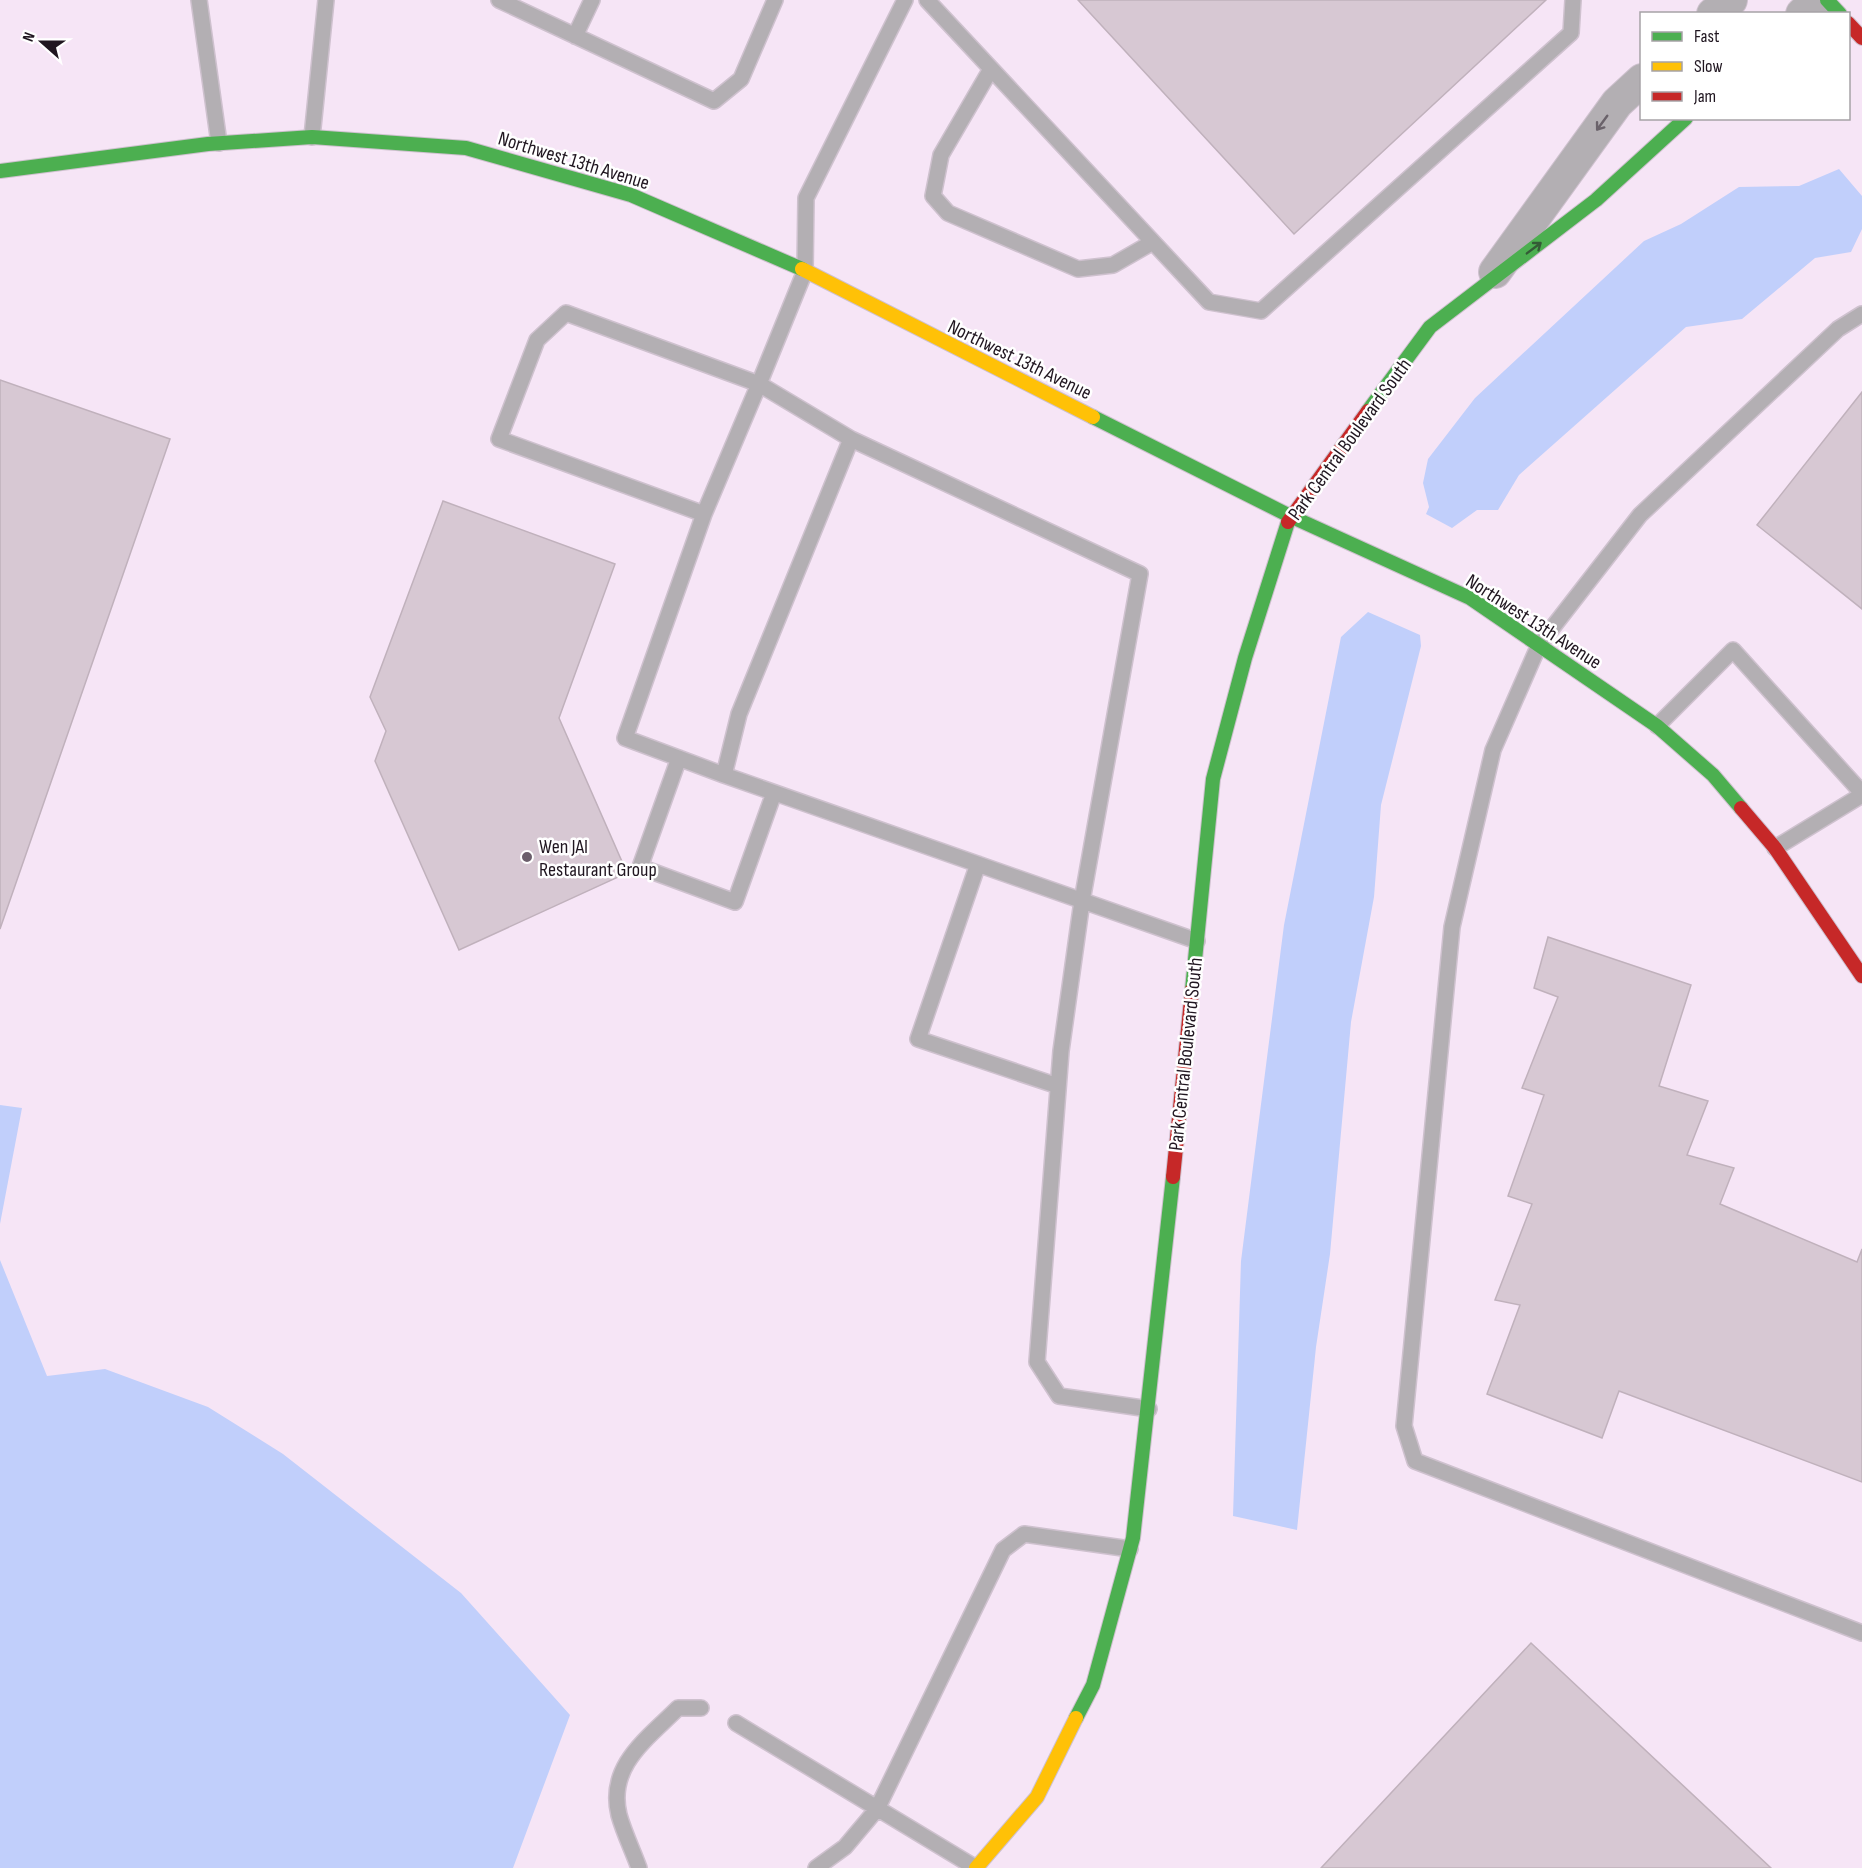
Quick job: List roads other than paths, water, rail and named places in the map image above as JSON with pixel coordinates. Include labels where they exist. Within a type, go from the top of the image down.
[{"type":"street","points":[[1716,12],[1731,0]]},
{"type":"street","points":[[1804,12],[1816,0]]},
{"type":"street","points":[[1827,0],[1838,12]]},
{"type":"street","points":[[1850,25],[1862,38]]},
{"type":"street","name":"Park Central Boulevard South","points":[[1487,284],[1617,103],[1640,81]]},
{"type":"street","name":"Park Central Boulevard South","points":[[976,1868],[1037,1797],[1092,1685],[1130,1549],[1149,1409],[1213,779],[1245,658],[1290,516],[1430,327],[1596,200],[1684,120]]},
{"type":"street","name":"Northwest 13th Avenue","points":[[0,171],[219,143],[312,137],[466,148],[631,195],[805,271],[1290,516],[1470,598],[1657,726],[1713,775],[1775,848],[1862,977]]},
{"type":"lane","points":[[199,0],[219,143]]},
{"type":"lane","points":[[312,137],[326,0]]},
{"type":"lane","points":[[499,0],[714,101],[741,80],[775,0]]},
{"type":"lane","points":[[575,36],[592,0]]},
{"type":"lane","points":[[905,0],[806,198],[805,271],[704,514],[625,738],[774,793],[1197,941]]},
{"type":"lane","points":[[927,0],[1209,302],[1262,311],[1571,33],[1573,0]]},
{"type":"lane","points":[[991,69],[941,155],[933,196],[948,213],[1078,269],[1113,265],[1153,242]]},
{"type":"lane","points":[[704,514],[499,439],[537,340],[566,313],[759,384],[851,439],[1140,574],[1082,901],[1058,1086],[1036,1362],[1059,1396],[1149,1409]]},
{"type":"lane","points":[[1862,314],[1838,329],[1640,515],[1539,645],[1493,750],[1452,927],[1404,1426],[1415,1461],[1862,1633]]},
{"type":"lane","points":[[724,775],[739,714],[851,439]]},
{"type":"lane","points":[[1657,726],[1733,650],[1862,794],[1775,848]]},
{"type":"lane","points":[[679,758],[640,867],[735,902],[774,793]]},
{"type":"lane","points":[[978,864],[918,1040],[1058,1086]]},
{"type":"lane","points":[[816,1868],[845,1846],[877,1809],[1003,1550],[1024,1534],[1130,1549]]},
{"type":"lane","points":[[639,1868],[619,1814],[617,1780],[632,1753],[678,1707],[700,1708]]},
{"type":"lane","points":[[736,1723],[976,1868]]},
{"type":"water","points":[[1839,169],[1862,196],[1862,229],[1851,252],[1815,258],[1742,319],[1686,327],[1519,475],[1498,510],[1477,510],[1452,528],[1426,514],[1429,507],[1423,483],[1428,459],[1475,398],[1644,241],[1681,224],[1739,187],[1799,186]]},
{"type":"water","points":[[1368,612],[1420,635],[1421,646],[1381,805],[1374,897],[1351,1022],[1330,1254],[1316,1347],[1297,1530],[1233,1516],[1241,1261],[1284,925],[1341,637]]},
{"type":"water","points":[[0,1105],[22,1108],[0,1224]]},
{"type":"water","points":[[0,1260],[47,1376],[105,1369],[208,1407],[283,1454],[461,1593],[570,1715],[513,1868],[0,1868]]},
{"type":"place","name":"Wen JAI Restaurant Group","points":[[527,857]]}]
